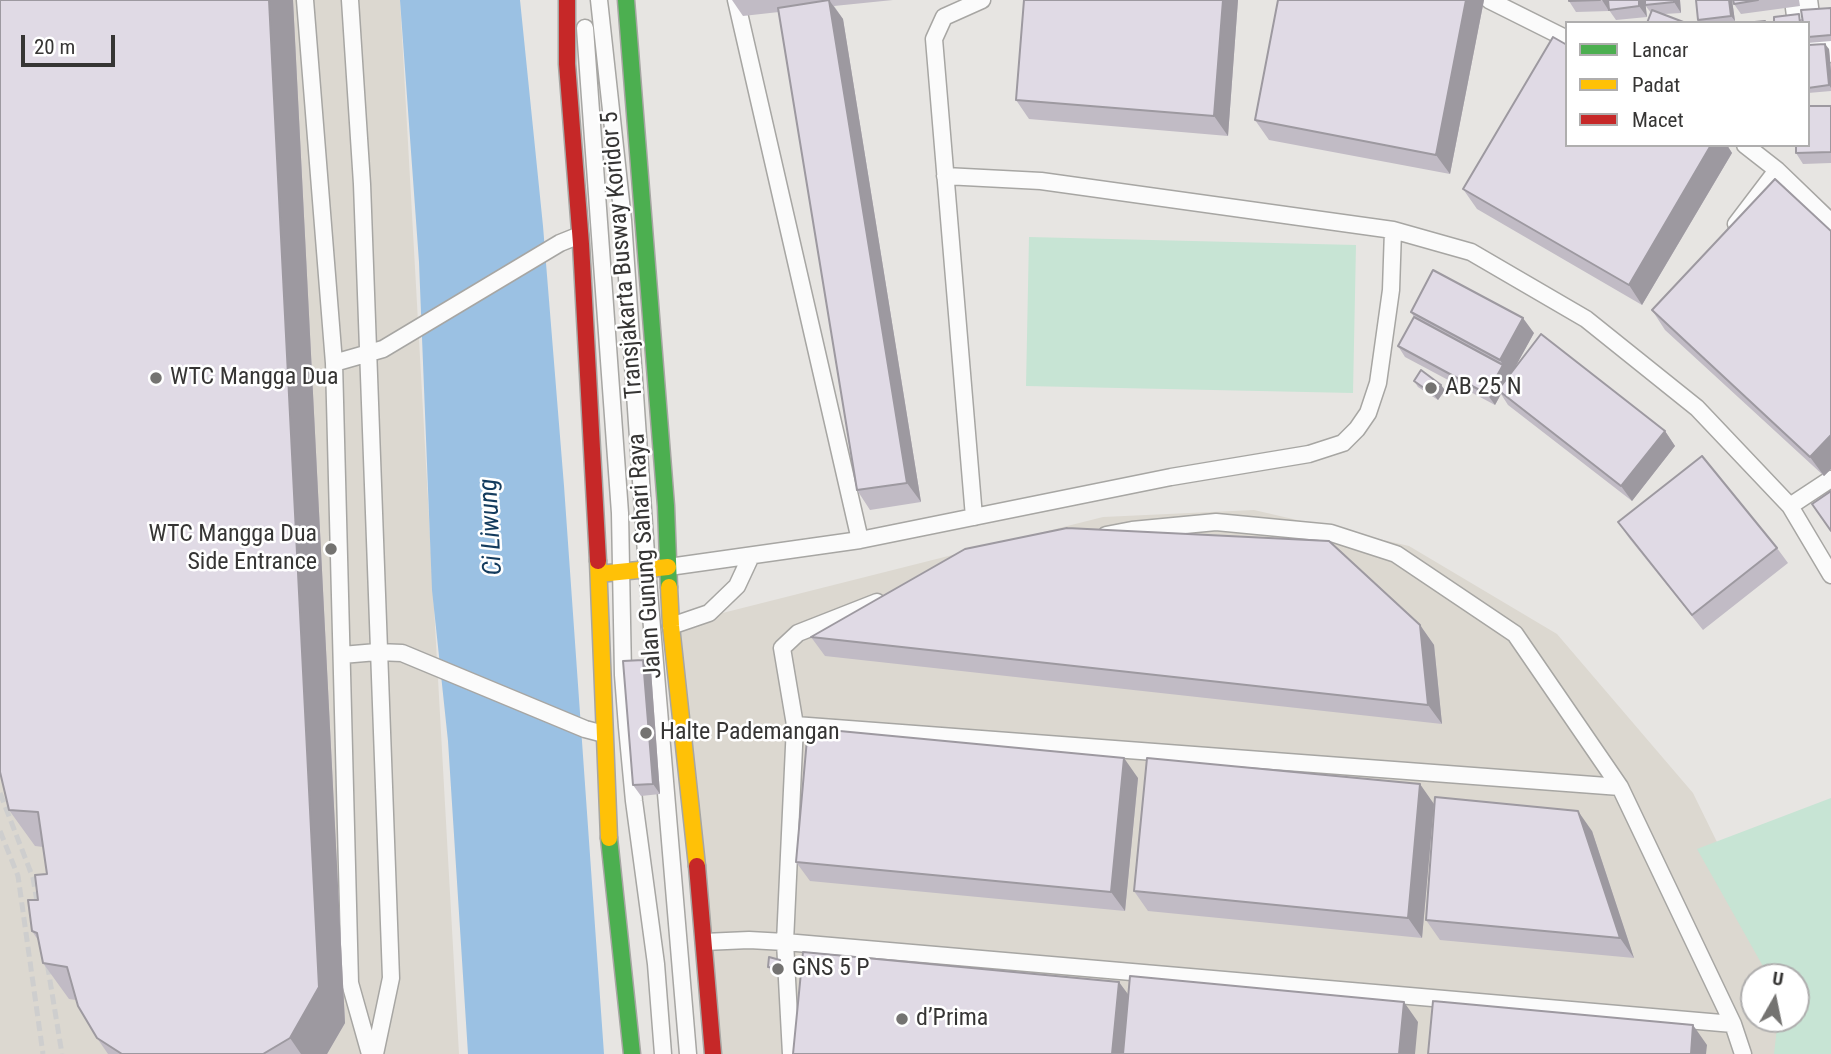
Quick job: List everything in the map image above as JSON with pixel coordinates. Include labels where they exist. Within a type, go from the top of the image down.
[{"type":"main road","name":"Jalan Gunung Sahari Raya","points":[[556,0],[567,64]]},
{"type":"main road","name":"Jalan Gunung Sahari Raya","points":[[567,0],[567,64],[580,235],[599,574],[609,838],[632,1054]]},
{"type":"main road","name":"Jalan Gunung Sahari Raya","points":[[615,0],[628,55]]},
{"type":"main road","name":"Jalan Gunung Sahari Raya","points":[[626,0],[628,55],[666,506],[671,625],[713,1054]]},
{"type":"main road","points":[[599,574],[668,567]]},
{"type":"street","points":[[1801,0],[1804,21]]},
{"type":"street","points":[[1810,48],[1831,46]]},
{"type":"lane","points":[[305,0],[334,363],[350,983],[370,1054]]},
{"type":"lane","points":[[350,0],[375,350],[377,652],[391,978],[375,1054]]},
{"type":"lane","name":"Transjakarta Busway Koridor 5","points":[[599,0],[623,220],[647,568],[688,1054]]},
{"type":"lane","points":[[736,0],[860,540]]},
{"type":"lane","points":[[974,517],[933,39],[944,17],[982,0]]},
{"type":"lane","points":[[1489,0],[1565,38]]},
{"type":"lane","name":"Transjakarta Busway Koridor 5","points":[[584,14],[619,499],[624,675],[634,801],[656,964],[663,1054]]},
{"type":"lane","points":[[1748,147],[1777,170],[1831,222]]},
{"type":"lane","points":[[1728,234],[1777,170]]},
{"type":"lane","points":[[945,176],[1041,181],[1393,230],[1471,252],[1586,319],[1697,408],[1790,506],[1831,575]]},
{"type":"lane","points":[[668,567],[860,540],[1171,477],[1309,454],[1343,443],[1368,413],[1378,383],[1391,290],[1393,230]]},
{"type":"lane","points":[[334,363],[375,350],[560,243],[580,235]]},
{"type":"lane","points":[[1790,506],[1831,479]]},
{"type":"lane","points":[[1092,538],[1132,530],[1216,522],[1331,533],[1396,554],[1515,634],[1620,787],[1733,1024],[1743,1054]]},
{"type":"lane","points":[[671,625],[709,613],[737,586],[751,556]]},
{"type":"lane","points":[[791,1054],[785,942],[795,725],[782,648],[798,634],[898,594]]},
{"type":"lane","points":[[342,654],[402,653],[586,729],[605,734]]},
{"type":"lane","points":[[795,725],[1620,787]]},
{"type":"lane","points":[[704,942],[785,942],[1733,1024]]},
{"type":"shaded area","name":"WTC Mangga Dua","points":[[0,0],[400,0],[459,1054],[0,1054]]},
{"type":"shaded area","points":[[1254,510],[1409,546],[1557,634],[1693,793],[1776,963],[1740,963],[1740,1033],[1803,1033],[1814,1054],[711,1054],[671,626],[1103,517]]},
{"type":"green space","points":[[1029,237],[1356,245],[1353,393],[1026,386]]},
{"type":"green space","points":[[1831,798],[1831,1054],[1774,1054],[1776,1033],[1810,1033],[1810,963],[1761,963],[1697,849]]},
{"type":"water","name":"Ci Liwung","points":[[400,0],[520,0],[543,226],[564,486],[604,1054],[468,1054],[448,741],[432,590],[419,262]]},
{"type":"building","name":"WTC Mangga Dua","points":[[0,0],[269,0],[319,987],[290,1038],[263,1054],[122,1054],[97,1038],[78,1006],[67,967],[43,963],[37,933],[32,931],[28,900],[38,900],[35,875],[47,874],[38,812],[9,810],[0,772]]},
{"type":"building","points":[[829,0],[907,483],[857,490],[778,8]]},
{"type":"building","points":[[1024,0],[1223,0],[1214,116],[1016,100]]},
{"type":"building","points":[[1278,0],[1466,0],[1436,155],[1255,120]]},
{"type":"building","points":[[1608,0],[1639,0],[1639,6],[1609,10]]},
{"type":"building","points":[[1645,0],[1674,0],[1674,2],[1645,5]]},
{"type":"building","points":[[1696,0],[1729,0],[1731,16],[1698,20]]},
{"type":"building","points":[[1733,0],[1758,0],[1734,4]]},
{"type":"building","points":[[1831,8],[1831,35],[1810,37],[1810,21],[1803,21],[1801,10]]},
{"type":"building","points":[[1652,10],[1681,21],[1648,21]]},
{"type":"building","points":[[1799,14],[1800,21],[1774,21],[1774,17]]},
{"type":"building","points":[[1553,37],[1565,44],[1565,147],[1710,147],[1629,285],[1463,189]]},
{"type":"building","points":[[1825,44],[1829,85],[1810,88],[1810,45]]},
{"type":"building","points":[[1810,106],[1831,106],[1831,152],[1796,153],[1796,147],[1810,147]]},
{"type":"building","points":[[1775,179],[1831,231],[1831,435],[1810,457],[1652,310]]},
{"type":"building","points":[[1433,270],[1523,318],[1500,360],[1411,312]]},
{"type":"building","points":[[1414,317],[1503,365],[1487,394],[1398,346]]},
{"type":"building","points":[[1541,334],[1665,431],[1621,486],[1498,390]]},
{"type":"building","name":"AB 25 N","points":[[1421,370],[1441,385],[1434,395],[1414,381]]},
{"type":"building","points":[[1702,456],[1777,548],[1692,615],[1618,522]]},
{"type":"building","points":[[1831,491],[1831,531],[1812,504]]},
{"type":"building","points":[[1067,528],[1329,541],[1420,625],[1428,705],[811,637],[965,549]]},
{"type":"building","name":"Halte Pademangan","points":[[643,660],[653,784],[633,785],[623,661]]},
{"type":"building","points":[[808,728],[1124,758],[1111,892],[796,862]]},
{"type":"building","points":[[1147,758],[1420,784],[1408,918],[1134,891]]},
{"type":"building","points":[[1435,797],[1578,811],[1620,938],[1426,920]]},
{"type":"building","points":[[803,952],[1119,982],[1112,1054],[793,1054]]},
{"type":"building","points":[[769,957],[780,960],[778,968],[768,967]]},
{"type":"building","points":[[1130,976],[1404,1002],[1399,1054],[1123,1054]]},
{"type":"building","points":[[1433,1001],[1693,1025],[1691,1054],[1428,1054]]},
{"type":"railway","points":[[0,793],[33,878],[40,919]]},
{"type":"railway","points":[[0,831],[18,876],[43,1054]]},
{"type":"railway","points":[[45,950],[62,1054]]},
{"type":"traffic: fast","points":[[626,0],[666,506],[669,587]]},
{"type":"traffic: fast","points":[[609,838],[632,1054]]},
{"type":"traffic: slow","points":[[598,561],[609,838]]},
{"type":"traffic: slow","points":[[599,574],[668,567]]},
{"type":"traffic: slow","points":[[669,587],[697,866]]},
{"type":"traffic: jam","points":[[567,0],[567,64],[581,244],[598,561]]},
{"type":"traffic: jam","points":[[697,866],[713,1054]]},
{"type":"place","name":"WTC Mangga Dua","points":[[156,378]]},
{"type":"place","name":"AB 25 N","points":[[1431,388]]},
{"type":"place","name":"WTC Mangga Dua Side Entrance","points":[[331,549]]},
{"type":"place","name":"Halte Pademangan","points":[[646,733]]},
{"type":"place","name":"GNS 5 P","points":[[778,969]]},
{"type":"place","name":"d’Prima","points":[[902,1019]]}]
